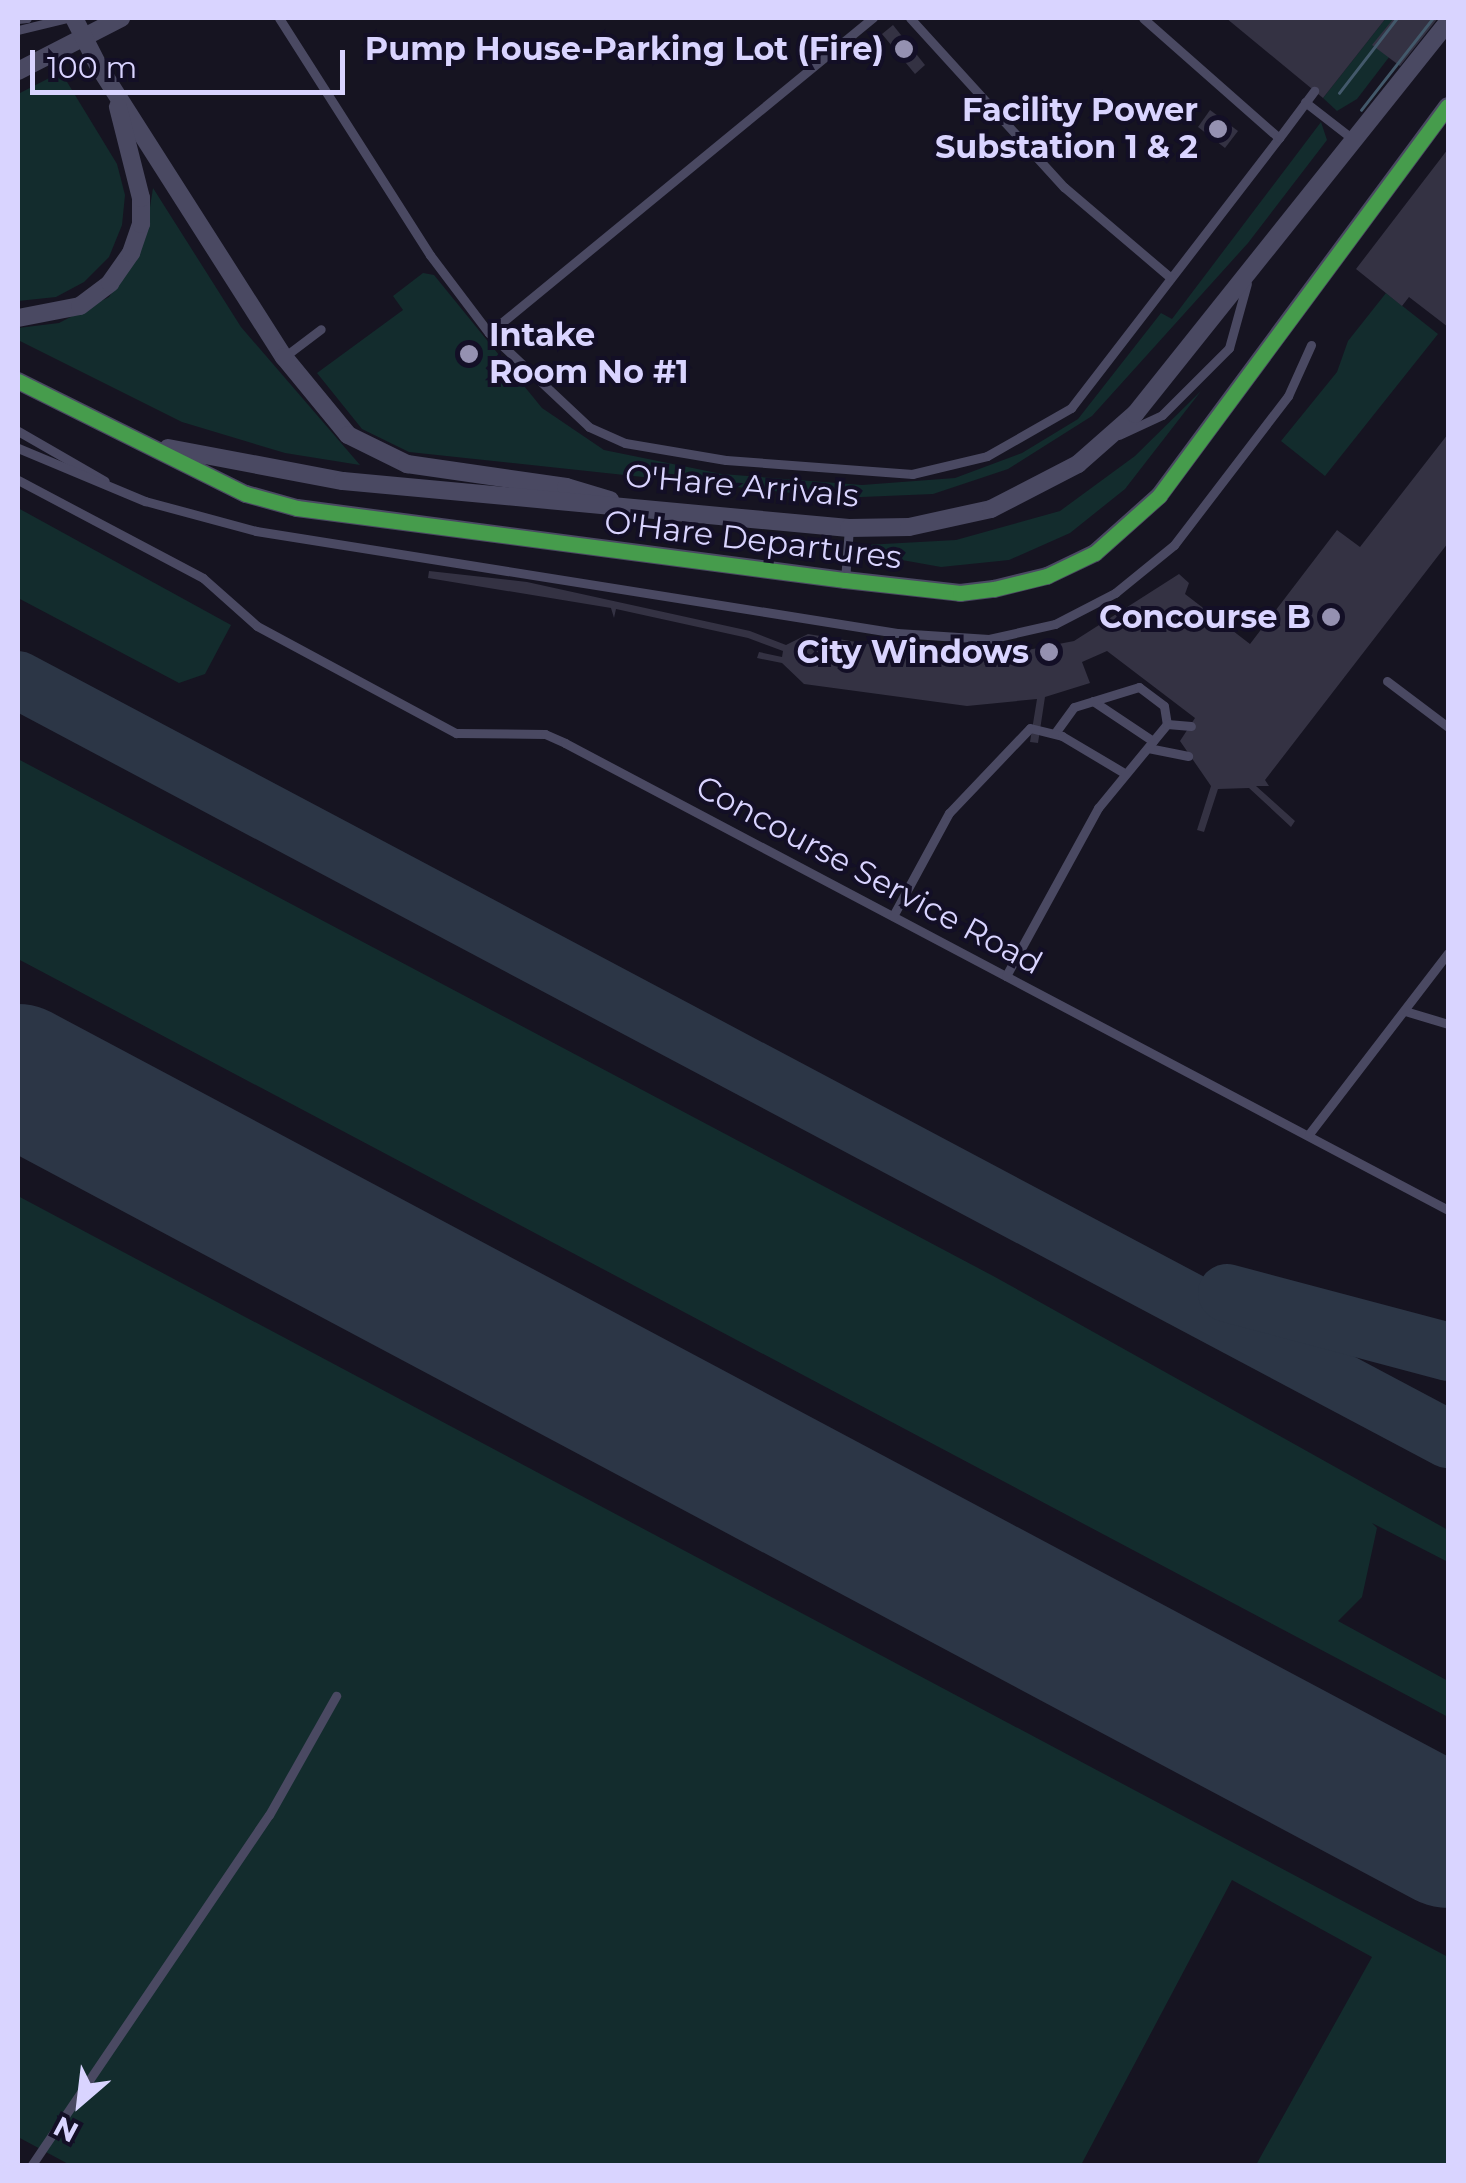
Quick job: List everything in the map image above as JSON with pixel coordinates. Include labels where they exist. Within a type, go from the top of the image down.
[{"type":"street","points":[[70,18],[284,357],[348,436],[374,453],[566,487],[625,505]]},
{"type":"street","points":[[18,72],[120,18]]},
{"type":"street","name":"O'Hare Arrivals","points":[[138,442],[343,480],[565,506],[625,505],[850,528],[910,526],[991,509],[1048,483],[1108,441],[1357,142],[1448,22]]},
{"type":"street","points":[[18,318],[80,306],[110,283],[130,253],[141,224],[141,198],[114,92]]},
{"type":"street","name":"O'Hare Departures","points":[[18,381],[246,494],[298,508],[960,593],[1072,566],[1128,528],[1224,409],[1269,343],[1448,106]]},
{"type":"lane","points":[[18,19],[28,18]]},
{"type":"lane","points":[[18,30],[70,18]]},
{"type":"lane","points":[[279,18],[368,167],[489,332],[566,411],[610,439],[726,460],[912,474],[987,456],[1046,428],[1071,408],[1314,91]]},
{"type":"lane","points":[[489,332],[873,18]]},
{"type":"lane","points":[[910,18],[1064,187],[1171,278]]},
{"type":"lane","points":[[1143,18],[1280,138]]},
{"type":"lane","points":[[1305,102],[1357,142]]},
{"type":"lane","points":[[1108,441],[1162,415],[1229,348],[1249,275]]},
{"type":"lane","points":[[284,357],[321,329]]},
{"type":"lane","points":[[18,448],[130,495],[312,540],[897,634],[988,639],[1055,624],[1081,611],[1115,593],[1174,545],[1288,396],[1312,345]]},
{"type":"lane","points":[[18,432],[130,495]]},
{"type":"lane","name":"Concourse Service Road","points":[[18,480],[203,578],[256,626],[456,733],[544,734],[565,743],[1448,1210]]},
{"type":"lane","points":[[845,580],[850,528]]},
{"type":"lane","points":[[1387,681],[1448,727]]},
{"type":"lane","points":[[1006,976],[1098,808],[1167,724],[1164,706],[1139,686],[1068,711],[1055,732]]},
{"type":"lane","points":[[1093,701],[1150,745],[1188,756]]},
{"type":"lane","points":[[1167,724],[1191,726]]},
{"type":"lane","points":[[893,916],[949,813],[1030,728],[1055,732],[1126,774]]},
{"type":"lane","points":[[1309,1134],[1448,953]]},
{"type":"lane","points":[[1405,1011],[1448,1024]]},
{"type":"lane","points":[[31,2166],[269,1815],[336,1696]]},
{"type":"green space","points":[[1386,18],[1419,18],[1357,99],[1337,111],[1323,98]]},
{"type":"green space","points":[[61,72],[117,164],[125,195],[122,225],[109,257],[84,282],[56,297],[18,301],[18,94]]},
{"type":"green space","points":[[1321,122],[1327,140],[1248,243],[1092,416],[1008,469],[933,494],[838,498],[409,452],[362,429],[317,373],[403,310],[393,296],[423,273],[434,275],[542,408],[604,450],[722,474],[862,485],[955,478],[1022,453],[1078,419],[1161,313],[1172,319]]},
{"type":"green space","points":[[153,188],[241,327],[360,465],[285,453],[182,422],[18,340],[18,328],[59,323],[109,297],[145,239]]},
{"type":"green space","points":[[1386,293],[1438,334],[1325,476],[1281,441],[1337,372],[1348,341]]},
{"type":"green space","points":[[1201,391],[1125,489],[1070,533],[1009,560],[941,567],[863,553],[865,545],[956,540],[1060,511],[1135,456]]},
{"type":"green space","points":[[18,508],[231,625],[205,674],[179,683],[18,598]]},
{"type":"green space","points":[[18,759],[995,1277],[1448,1530],[1448,1562],[1372,1523],[1377,1528],[1362,1597],[1338,1621],[1448,1681],[1448,1717],[18,959]]},
{"type":"green space","points":[[18,1196],[1448,1957],[1448,2165],[1256,2165],[1372,1957],[1232,1880],[1081,2165],[72,2166],[18,2137]]},
{"type":"building","points":[[1226,18],[1386,18],[1323,98]]},
{"type":"building","points":[[1394,18],[1438,18],[1400,66],[1372,45]]},
{"type":"building","name":"Pump House-Parking Lot (Fire)","points":[[893,25],[925,65],[915,74],[882,34]]},
{"type":"building","name":"Facility Power Substation 1 & 2","points":[[1210,110],[1238,131],[1225,148],[1198,127]]},
{"type":"building","points":[[1448,149],[1448,327],[1409,297],[1402,306],[1356,269]]},
{"type":"building","name":"Intake Room No #1","points":[[470,341],[482,356],[468,367],[456,351]]},
{"type":"building","name":"Concourse B","points":[[1448,434],[1448,543],[1265,780],[1269,786],[1256,786],[1295,821],[1291,827],[1249,788],[1218,789],[1204,832],[1197,830],[1211,786],[1180,741],[1195,718],[1107,651],[1082,662],[1090,683],[1045,697],[1038,743],[1030,742],[1037,699],[967,706],[804,684],[782,663],[757,658],[759,652],[782,657],[783,651],[748,638],[616,609],[614,618],[611,608],[428,578],[429,571],[527,582],[750,631],[786,645],[808,634],[972,661],[1074,641],[1179,574],[1189,583],[1185,594],[1250,644],[1337,530],[1360,547]]},
{"type":"taxiway","points":[[18,680],[1448,1439]]},
{"type":"taxiway","points":[[1227,1293],[1448,1352]]},
{"type":"runway","points":[[18,1075],[1448,1837]]},
{"type":"tram line","points":[[1339,93],[1397,18]]},
{"type":"tram line","points":[[1361,110],[1433,18]]},
{"type":"cycle path","points":[[18,381],[246,494],[297,508],[845,580],[960,593],[994,589],[1047,576],[1095,553],[1159,496],[1448,106]]},
{"type":"place","name":"Pump House-Parking Lot (Fire)","points":[[904,49]]},
{"type":"place","name":"Facility Power Substation 1 & 2","points":[[1218,129]]},
{"type":"place","name":"Intake Room No #1","points":[[469,354]]},
{"type":"place","name":"Concourse B","points":[[1331,617]]},
{"type":"place","name":"City Windows","points":[[1049,652]]}]
